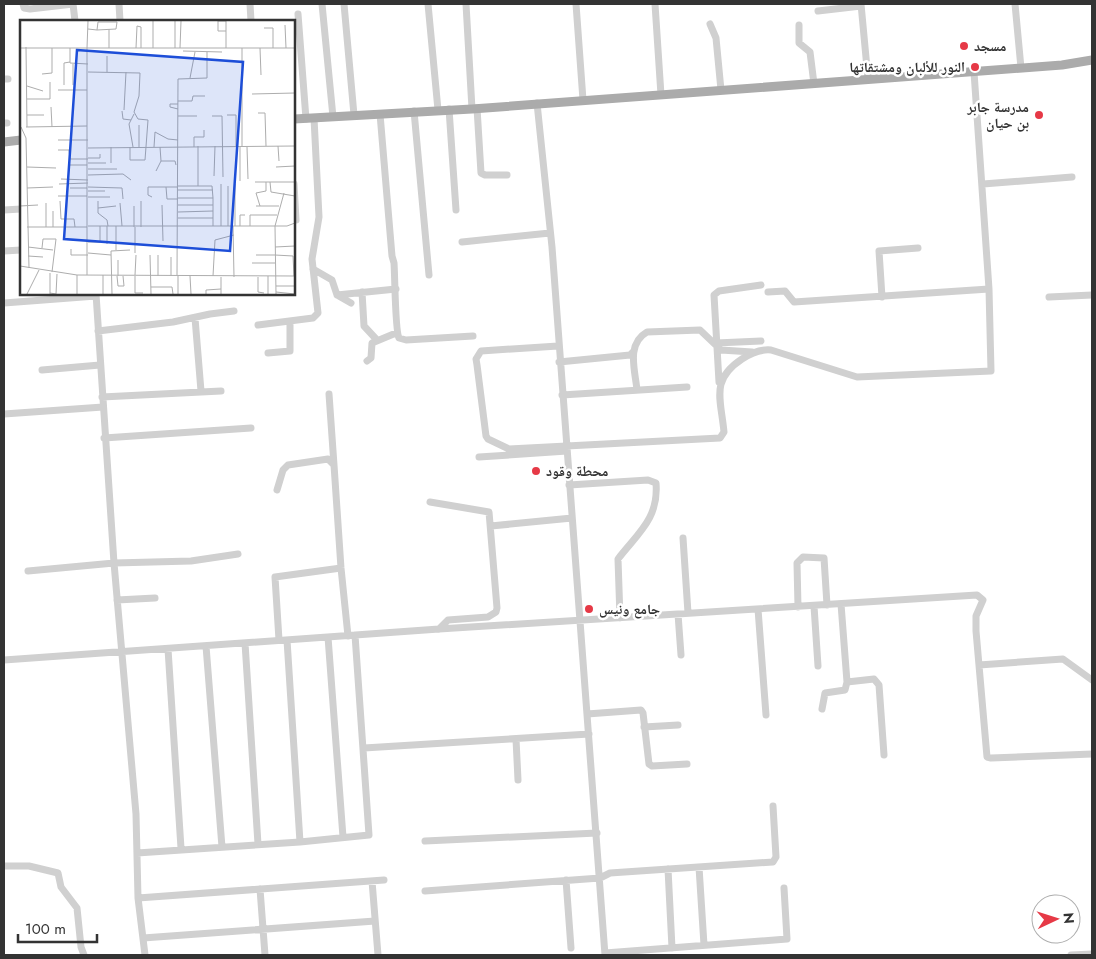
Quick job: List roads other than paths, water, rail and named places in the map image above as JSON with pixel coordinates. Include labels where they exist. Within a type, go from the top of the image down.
[{"type":"main road","points":[[295,119],[475,109],[814,84],[1062,65],[1092,60]]},
{"type":"main road","points":[[1062,65],[1092,66]]},
{"type":"main road","points":[[4,142],[20,140]]},
{"type":"street","points":[[23,4],[27,9],[73,4],[74,20]]},
{"type":"street","points":[[119,4],[120,20]]},
{"type":"street","points":[[250,4],[251,20]]},
{"type":"street","points":[[322,4],[333,117]]},
{"type":"street","points":[[344,4],[354,115]]},
{"type":"street","points":[[428,4],[438,110]]},
{"type":"street","points":[[466,4],[481,173],[486,176],[507,175]]},
{"type":"street","points":[[576,4],[583,100]]},
{"type":"street","points":[[655,4],[661,95]]},
{"type":"street","points":[[1015,4],[1021,68]]},
{"type":"street","points":[[818,11],[861,5],[868,80]]},
{"type":"street","points":[[258,325],[313,318],[318,313],[312,248],[319,217],[298,14]]},
{"type":"street","points":[[710,24],[716,38],[721,90]]},
{"type":"street","points":[[799,25],[800,43],[810,52],[814,84]]},
{"type":"street","points":[[559,362],[630,356],[637,343],[647,332],[693,329],[706,334],[716,345],[726,351],[755,352],[771,350],[857,377],[987,373],[993,369],[974,72]]},
{"type":"street","points":[[537,103],[550,233],[605,954],[787,939],[784,888]]},
{"type":"street","points":[[449,109],[456,210]]},
{"type":"street","points":[[414,111],[429,275]]},
{"type":"street","points":[[380,114],[396,289],[396,333],[399,338],[406,340],[473,336]]},
{"type":"street","points":[[982,184],[1072,177]]},
{"type":"street","points":[[295,202],[296,220]]},
{"type":"street","points":[[4,210],[20,209]]},
{"type":"street","points":[[462,242],[550,233]]},
{"type":"street","points":[[882,297],[879,251],[884,249],[918,248]]},
{"type":"street","points":[[4,251],[20,250]]},
{"type":"street","points":[[313,269],[332,280],[337,295],[351,303]]},
{"type":"street","points":[[479,457],[720,438],[724,432],[712,298],[716,293],[731,288],[761,285]]},
{"type":"street","points":[[337,295],[396,289]]},
{"type":"street","points":[[768,292],[785,291],[794,302],[989,289]]},
{"type":"street","points":[[362,292],[364,326],[376,340]]},
{"type":"street","points":[[6,303],[96,295],[104,438],[136,814],[138,898],[145,955]]},
{"type":"street","points":[[1049,297],[1092,295]]},
{"type":"street","points":[[98,331],[173,322],[234,311]]},
{"type":"street","points":[[195,318],[201,392]]},
{"type":"street","points":[[268,354],[290,351],[290,321]]},
{"type":"street","points":[[367,361],[371,358],[372,343],[396,333]]},
{"type":"street","points":[[716,345],[761,341]]},
{"type":"street","points":[[558,346],[481,350],[476,360],[487,438],[509,449],[567,449]]},
{"type":"street","points":[[633,352],[637,390]]},
{"type":"street","points":[[720,388],[722,376],[726,371],[755,352]]},
{"type":"street","points":[[42,370],[100,365]]},
{"type":"street","points":[[562,394],[687,387]]},
{"type":"street","points":[[102,397],[221,391]]},
{"type":"street","points":[[137,853],[181,848],[300,842],[370,835],[364,748],[341,568],[329,394]]},
{"type":"street","points":[[4,414],[103,407]]},
{"type":"street","points":[[104,438],[251,428]]},
{"type":"street","points":[[277,490],[283,470],[288,465],[328,459],[334,466]]},
{"type":"street","points":[[570,485],[648,480],[656,483],[656,499],[649,520],[644,530],[618,559],[620,618]]},
{"type":"street","points":[[430,502],[489,512],[491,526],[496,612],[488,618],[448,620],[439,629]]},
{"type":"street","points":[[491,526],[572,518]]},
{"type":"street","points":[[683,538],[688,613]]},
{"type":"street","points":[[28,571],[114,562],[191,561],[238,554]]},
{"type":"street","points":[[798,607],[797,563],[803,558],[824,558],[827,605]]},
{"type":"street","points":[[300,842],[276,577],[341,568]]},
{"type":"street","points":[[4,660],[439,629],[968,595],[981,597],[983,600],[976,616],[986,754],[989,758],[1092,754]]},
{"type":"street","points":[[117,600],[155,598]]},
{"type":"street","points":[[822,709],[825,693],[846,690],[841,604]]},
{"type":"street","points":[[814,606],[818,666]]},
{"type":"street","points":[[758,609],[766,716]]},
{"type":"street","points":[[678,614],[681,655]]},
{"type":"street","points":[[328,637],[343,837]]},
{"type":"street","points":[[245,643],[258,844]]},
{"type":"street","points":[[206,646],[222,847]]},
{"type":"street","points":[[168,649],[181,848]]},
{"type":"street","points":[[979,664],[1063,659],[1092,680]]},
{"type":"street","points":[[847,682],[874,679],[879,685],[884,755]]},
{"type":"street","points":[[587,714],[641,710],[650,766],[687,764]]},
{"type":"street","points":[[644,726],[678,725]]},
{"type":"street","points":[[364,748],[589,734]]},
{"type":"street","points":[[516,739],[518,780]]},
{"type":"street","points":[[425,891],[600,878],[610,873],[775,861],[773,806]]},
{"type":"street","points":[[425,841],[597,833]]},
{"type":"street","points":[[4,866],[29,866],[58,873],[61,887],[77,908],[81,948],[84,955]]},
{"type":"street","points":[[699,867],[704,945]]},
{"type":"street","points":[[668,869],[672,948]]},
{"type":"street","points":[[138,898],[384,880]]},
{"type":"street","points":[[566,880],[571,948]]},
{"type":"street","points":[[372,881],[378,955]]},
{"type":"street","points":[[260,889],[265,955]]},
{"type":"street","points":[[143,938],[375,921]]},
{"type":"street","points":[[1071,955],[1092,954]]},
{"type":"place","name":"مسجد","points":[[964,46]]},
{"type":"place","name":"النور للألبان ومشتقاتها","points":[[975,67]]},
{"type":"place","name":"مدرسة جابر بن حيان","points":[[1039,115]]},
{"type":"place","name":"محطة وقود","points":[[536,471]]},
{"type":"place","name":"جامع ونيس","points":[[589,609]]}]
